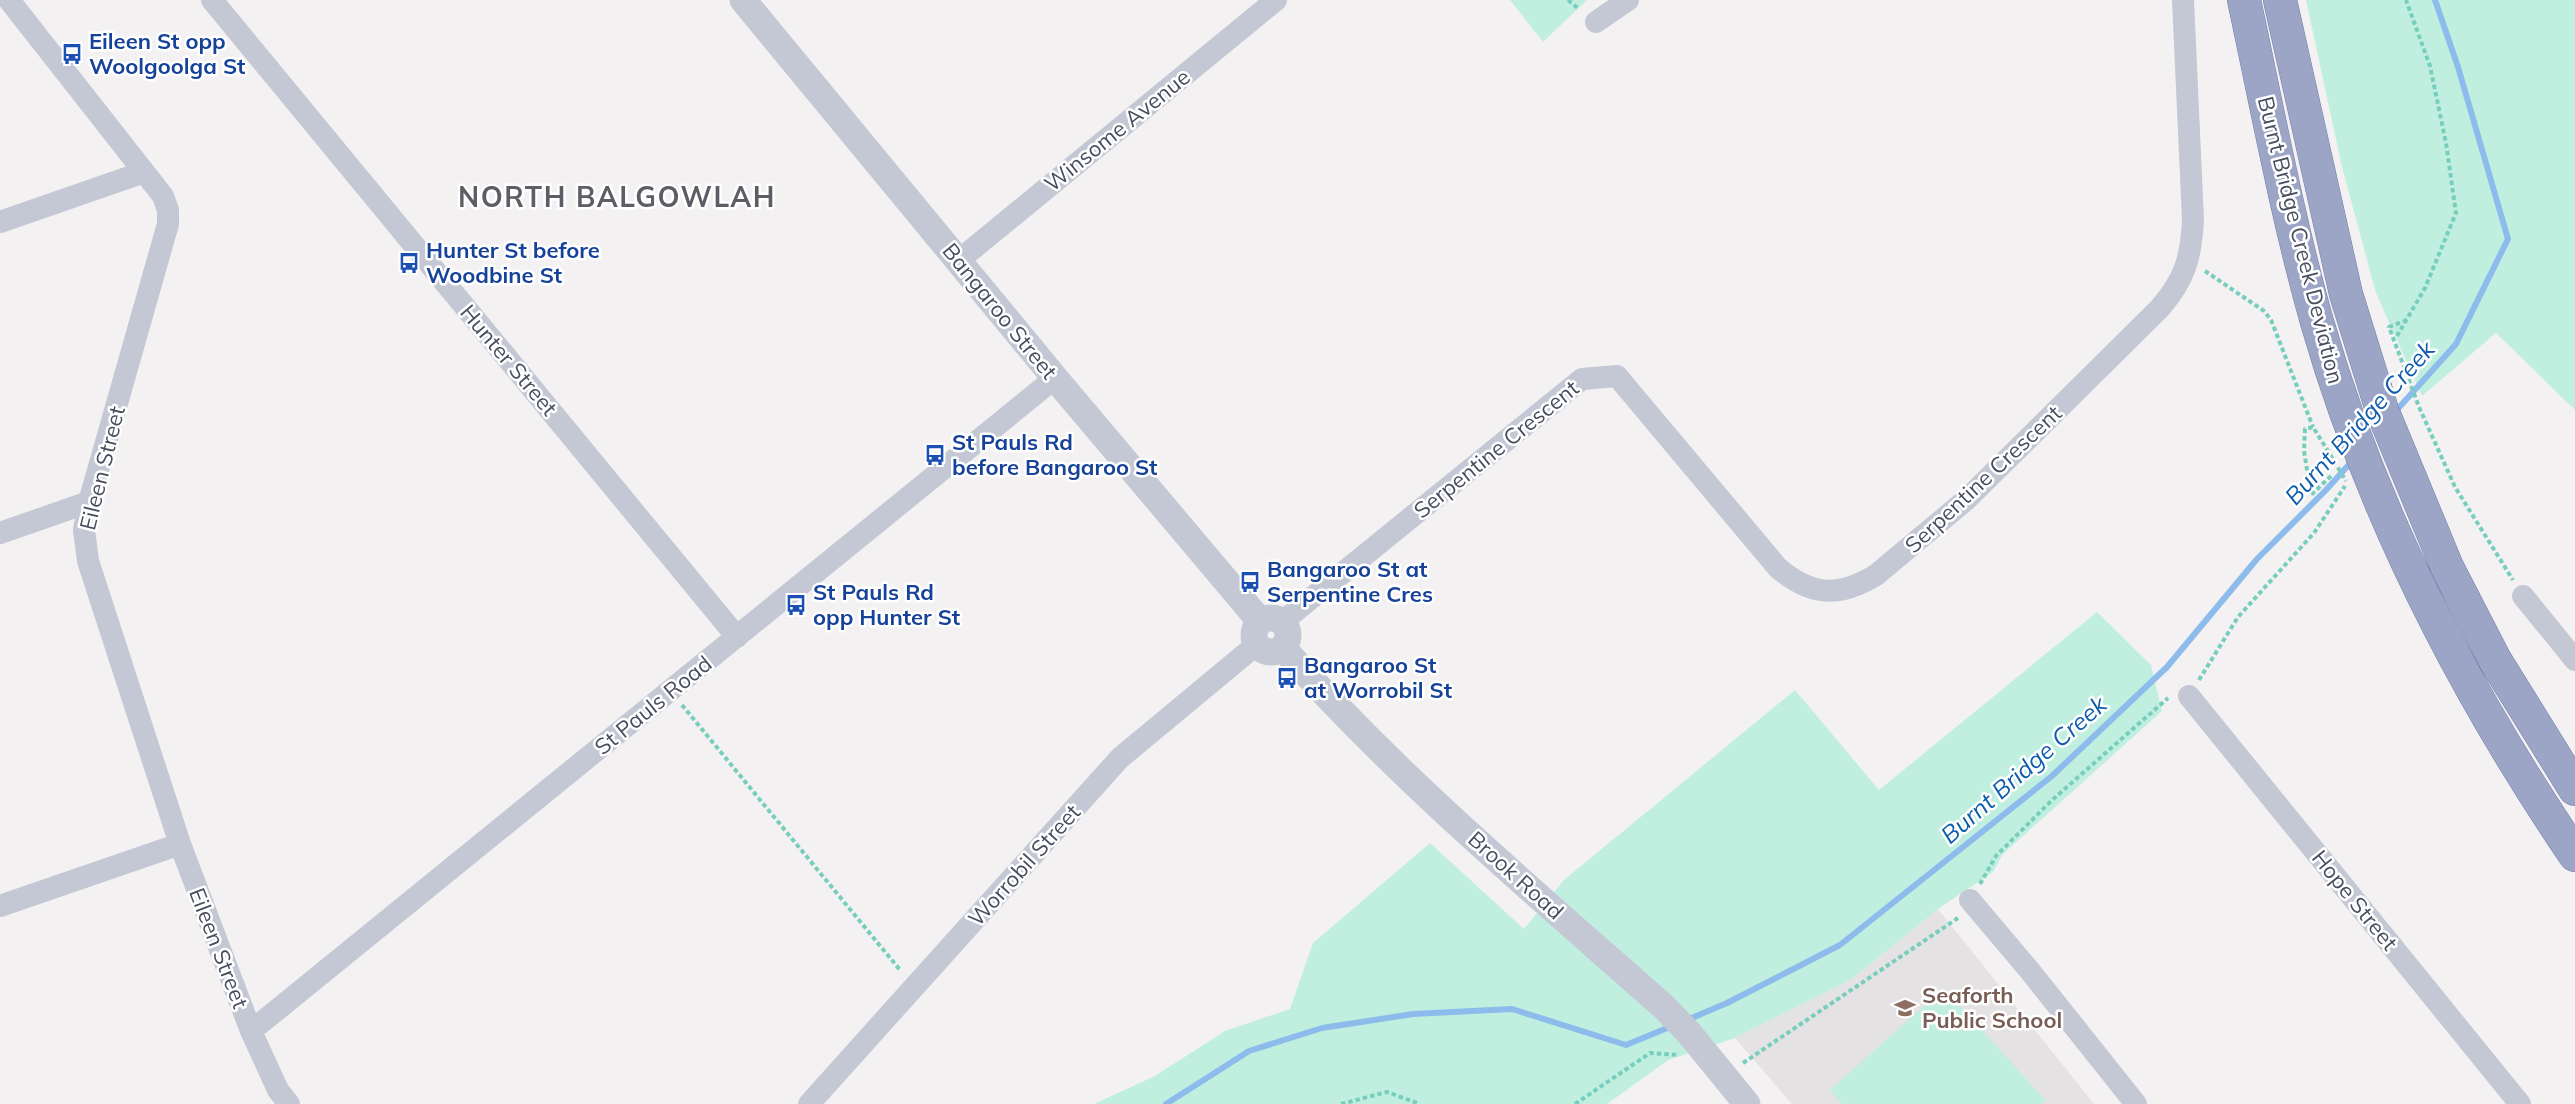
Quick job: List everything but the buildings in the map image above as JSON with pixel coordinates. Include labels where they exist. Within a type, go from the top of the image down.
[{"type":"highway","name":"Burnt Bridge Creek Deviation","points":[[2244,0],[2302,264],[2351,462],[2478,701],[2520,772],[2575,855]]},
{"type":"highway","name":"Burnt Bridge Creek Deviation","points":[[2280,0],[2346,294],[2387,423],[2447,567],[2495,660],[2575,789]]},
{"type":"street","name":"Eileen Street","points":[[9,0],[163,196],[168,210],[168,224],[89,502],[84,530],[88,561],[180,844],[251,1031],[278,1090],[289,1104]]},
{"type":"street","name":"Hunter Street","points":[[212,0],[737,637]]},
{"type":"street","name":"Bangaroo Street","points":[[743,0],[1054,378],[1270,634]]},
{"type":"street","name":"Winsome Avenue","points":[[958,261],[1276,0]]},
{"type":"street","points":[[1596,22],[1628,0]]},
{"type":"street","name":"Serpentine Crescent","points":[[1270,634],[1582,379],[1617,376],[1778,568],[1794,581],[1814,590],[1837,591],[1857,585],[1876,575],[1967,499],[2160,308],[2179,285],[2188,261],[2193,220],[2183,0]]},
{"type":"street","points":[[0,222],[144,172]]},
{"type":"street","name":"St Pauls Road","points":[[251,1031],[1054,378]]},
{"type":"street","points":[[0,533],[89,502]]},
{"type":"street","points":[[2523,596],[2575,660]]},
{"type":"street","name":"Worrobil Street","points":[[809,1104],[1120,758],[1270,634]]},
{"type":"street","name":"Brook Road","points":[[1270,634],[1316,685],[1425,795],[1665,1007],[1684,1044],[1725,1076],[1747,1104]]},
{"type":"street","name":"Hope Street","points":[[2189,696],[2520,1104]]},
{"type":"street","points":[[0,906],[180,844]]},
{"type":"street","points":[[1970,900],[2136,1104]]},
{"type":"path","points":[[2397,336],[2425,288],[2456,213],[2448,154],[2430,66],[2406,0]]},
{"type":"path","points":[[1725,1076],[1956,921],[1996,856],[2051,801],[2171,696],[2189,696],[2238,617],[2314,533],[2342,494],[2351,462],[2313,427],[2271,320],[2254,304],[2188,261]]},
{"type":"path","points":[[2406,320],[2390,327],[2419,407],[2455,487],[2523,596]]},
{"type":"path","points":[[2313,427],[2305,429],[2304,451],[2311,495],[2331,476]]},
{"type":"path","points":[[670,691],[914,987]]},
{"type":"path","points":[[1575,1104],[1650,1053],[1684,1044]]},
{"type":"path","points":[[1341,1104],[1387,1092],[1420,1104]]},
{"type":"shaded area","name":"Seaforth Public School","points":[[1938,909],[2094,1104],[1792,1104],[1735,1038],[1852,979]]},
{"type":"green space","points":[[1510,0],[1587,0],[1543,42]]},
{"type":"green space","points":[[2306,0],[2575,0],[2575,410],[2496,333],[2422,396],[2376,293],[2342,167]]},
{"type":"green space","points":[[2097,612],[2151,665],[2162,711],[2003,854],[1993,872],[1938,909],[1852,979],[1735,1038],[1668,1060],[1607,1104],[1094,1104],[1155,1076],[1225,1031],[1290,1009],[1313,943],[1430,843],[1524,929],[1564,880],[1795,690],[1879,790]]},
{"type":"green space","points":[[1944,988],[2046,1101],[2042,1104],[1842,1104],[1830,1090]]},
{"type":"waterway","name":"Burnt Bridge Creek","points":[[2395,412],[2456,344],[2508,239],[2458,67],[2435,0]]},
{"type":"waterway","name":"Burnt Bridge Creek","points":[[1687,1020],[1727,1003],[1840,945],[2052,776],[2167,667],[2257,559],[2353,460]]},
{"type":"waterway","name":"Burnt Bridge Creek","points":[[1166,1104],[1249,1051],[1322,1028],[1413,1014],[1512,1009],[1626,1045],[1672,1026]]},
{"type":"place","name":"Eileen St opp Woolgoolga St","points":[[72,54]]},
{"type":"place","name":"Hunter St before Woodbine St","points":[[409,263]]},
{"type":"place","name":"St Pauls Rd before Bangaroo St","points":[[935,455]]},
{"type":"place","name":"Bangaroo St at Serpentine Cres","points":[[1250,582]]},
{"type":"place","name":"St Pauls Rd opp Hunter St","points":[[796,605]]},
{"type":"place","name":"Bangaroo St at Worrobil St","points":[[1287,678]]},
{"type":"place","name":"Seaforth Public School","points":[[1905,1008]]},
{"type":"district","name":"NORTH BALGOWLAH","points":[[617,197]]}]
